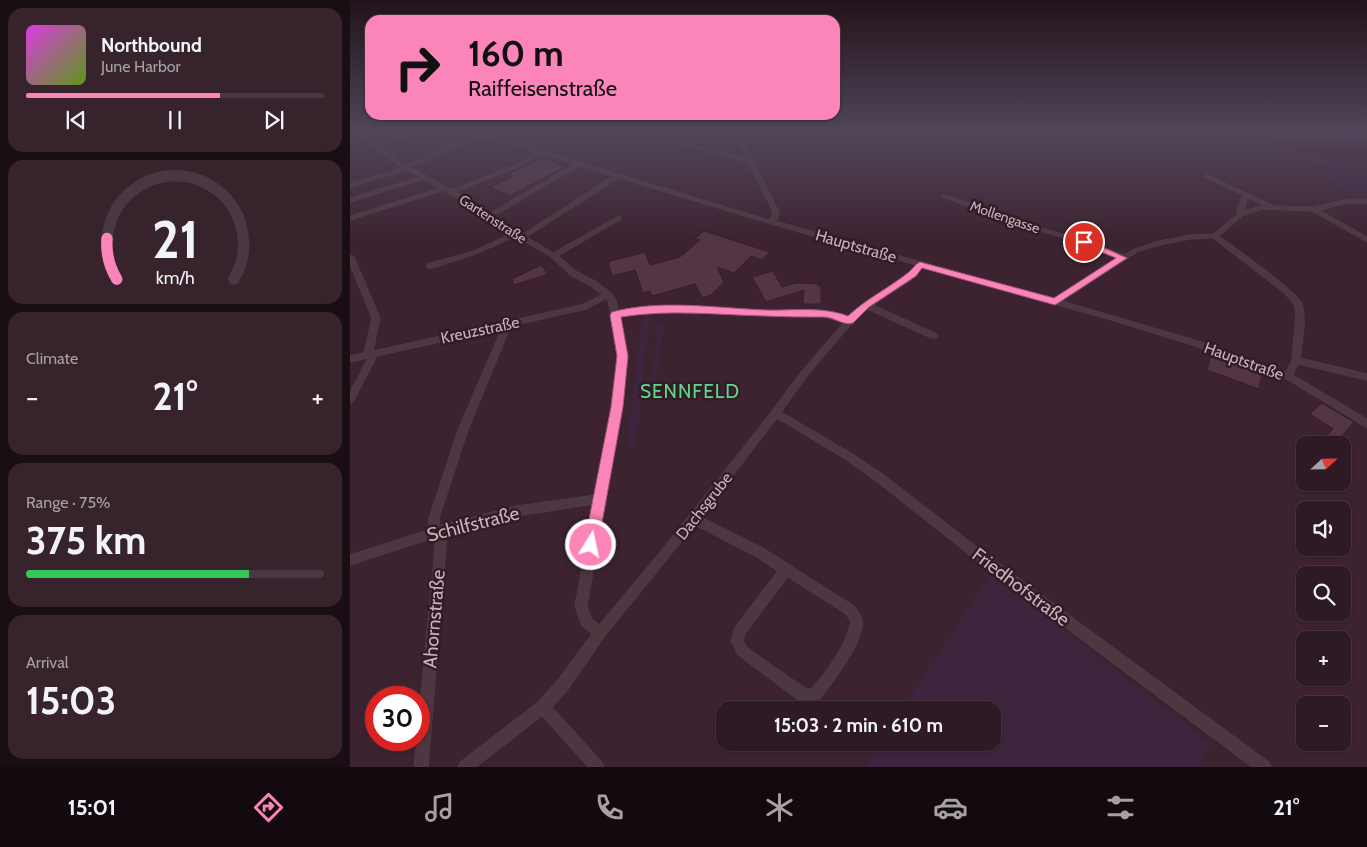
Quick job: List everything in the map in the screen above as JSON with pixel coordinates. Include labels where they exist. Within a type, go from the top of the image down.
[{"type":"street","points":[[350,185],[401,169]]},
{"type":"street","name":"Gartenstraße","points":[[410,169],[448,190],[518,236],[553,256],[573,273],[594,284],[608,295]]},
{"type":"street","points":[[350,218],[448,190],[507,169]]},
{"type":"street","points":[[490,216],[571,169]]},
{"type":"street","name":"Hauptstraße","points":[[596,169],[770,222],[1195,343],[1288,376],[1367,424]]},
{"type":"street","points":[[754,169],[776,212],[775,218],[770,222]]},
{"type":"street","points":[[430,266],[476,252],[518,236],[619,175]]},
{"type":"street","points":[[1206,176],[1273,207]]},
{"type":"street","points":[[350,200],[424,177]]},
{"type":"street","points":[[1241,214],[1240,209],[1246,195]]},
{"type":"street","name":"Mollengasse","points":[[944,196],[1036,228],[1097,246],[1122,258]]},
{"type":"street","points":[[1055,302],[1137,250],[1159,243],[1190,237],[1215,236],[1241,214],[1255,209],[1273,207],[1313,209],[1348,201],[1367,201]]},
{"type":"street","points":[[1313,209],[1367,240]]},
{"type":"street","points":[[553,256],[619,218]]},
{"type":"street","points":[[1215,236],[1294,297],[1300,313],[1296,360],[1288,376]]},
{"type":"street","points":[[350,257],[376,318],[371,354],[350,400]]},
{"type":"street","name":"Dachsgrube","points":[[465,767],[543,707],[562,686],[600,633],[694,519],[804,374],[849,321],[866,305],[907,279],[920,265]]},
{"type":"street","points":[[600,633],[586,622],[581,606],[617,407],[623,356],[616,315],[608,295]]},
{"type":"street","name":"Kreuzstraße","points":[[350,359],[583,307],[608,295]]},
{"type":"street","points":[[866,305],[934,336]]},
{"type":"street","points":[[616,315],[641,310],[684,309],[830,314],[849,321]]},
{"type":"street","name":"Ahornstraße","points":[[421,767],[438,532],[434,518],[463,430],[503,335],[503,326]]},
{"type":"street","name":"Hauptstraße","points":[[1296,360],[1367,377]]},
{"type":"street","name":"Friedhofstraße","points":[[775,413],[848,456],[880,478],[994,567],[1264,767]]},
{"type":"street","name":"Schilfstraße","points":[[350,560],[438,532],[517,511],[599,499]]},
{"type":"street","points":[[694,519],[759,552],[850,610],[857,621],[856,633],[823,686],[814,696],[802,694],[795,689],[742,651],[737,641],[739,630],[786,570]]},
{"type":"street","points":[[543,707],[596,767]]},
{"type":"shaded area","points":[[1328,169],[1367,169],[1367,194],[1345,192],[1329,174]]},
{"type":"shaded area","points":[[650,318],[636,445],[626,446],[642,319]]},
{"type":"shaded area","points":[[656,325],[664,325],[654,388],[651,388],[657,335],[655,335]]},
{"type":"shaded area","points":[[990,575],[1092,650],[1091,652],[1211,743],[1199,767],[864,767],[875,751],[1001,751],[1001,701],[908,701]]},
{"type":"building","points":[[519,169],[562,169],[510,196],[491,187],[513,176],[508,174]]},
{"type":"building","points":[[704,231],[770,252],[762,260],[751,256],[734,273],[717,267],[724,282],[711,295],[702,298],[695,284],[652,296],[650,291],[643,293],[635,270],[612,276],[608,262],[645,252],[650,265],[680,257],[700,240],[695,239]]},
{"type":"building","points":[[541,265],[548,274],[514,285],[512,279]]},
{"type":"building","points":[[773,271],[782,287],[796,283],[821,284],[817,286],[821,286],[821,304],[803,304],[804,290],[766,302],[752,277]]},
{"type":"building","points":[[1211,355],[1262,374],[1259,389],[1207,370]]},
{"type":"building","points":[[1322,403],[1354,422],[1342,436],[1326,436],[1333,429],[1310,414]]},
{"type":"district","name":"SENNFELD","points":[[690,391]]},
{"type":"route","points":[[591,545],[617,407],[623,356],[616,315],[641,310],[684,309],[830,314],[849,321],[866,305],[913,274],[920,265],[1055,302],[1122,258],[1084,242]]}]
